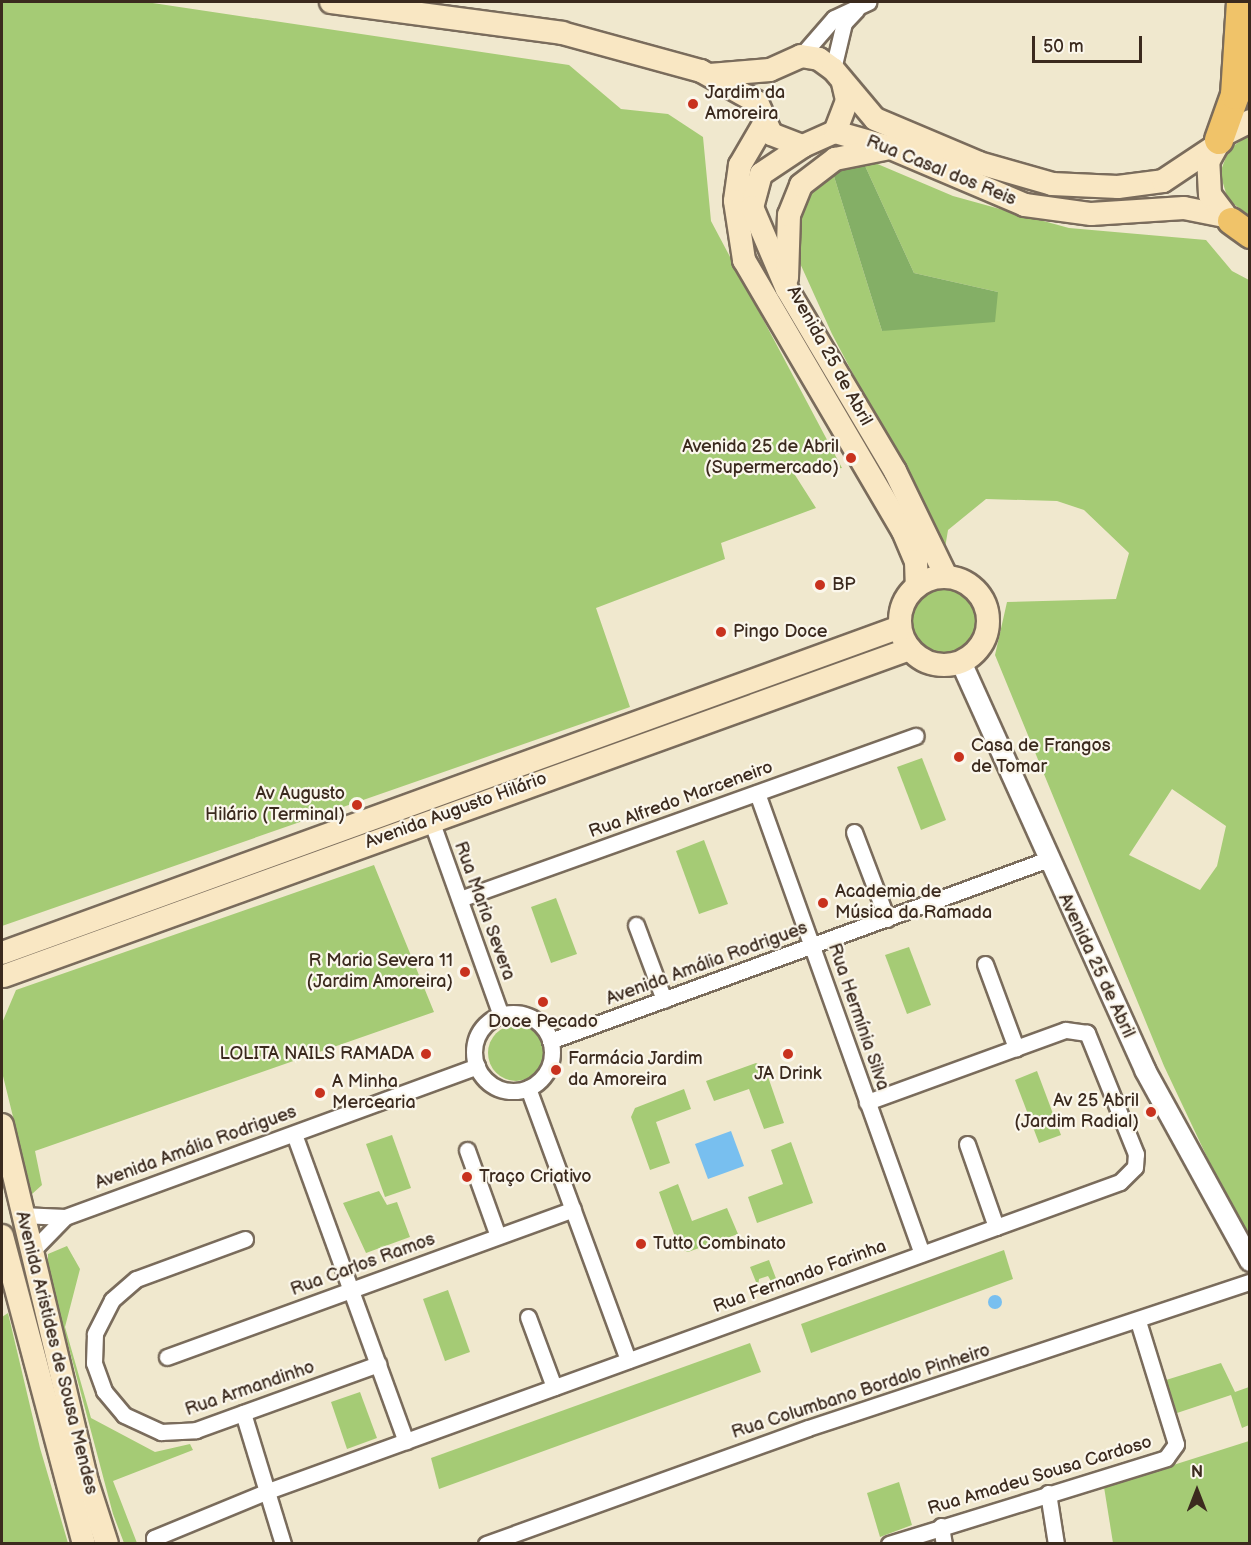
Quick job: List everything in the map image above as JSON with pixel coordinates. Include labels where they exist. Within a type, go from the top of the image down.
[{"type":"highway","points":[[1216,143],[1236,95],[1241,2]]},
{"type":"main road","points":[[331,2],[562,33],[710,75],[757,102]]},
{"type":"main road","points":[[710,75],[770,70],[801,56]]},
{"type":"main road","name":"Rua Casal dos Reis","points":[[801,56],[838,76],[875,119],[979,163],[1052,184],[1107,187],[1163,181],[1250,121]]},
{"type":"main road","points":[[770,70],[757,102],[764,124],[786,143],[803,146]]},
{"type":"main road","points":[[787,289],[752,207],[753,195],[765,170],[803,146],[835,132],[848,100],[838,76]]},
{"type":"main road","name":"Avenida 25 de Abril","points":[[764,124],[740,165],[735,201],[744,260],[898,521],[916,561],[917,585]]},
{"type":"main road","name":"Rua Casal dos Reis","points":[[835,132],[891,148],[1025,205],[1091,214],[1184,208],[1239,226]]},
{"type":"main road","points":[[1216,143],[1207,183],[1239,226]]},
{"type":"main road","name":"Avenida 25 de Abril","points":[[891,148],[835,159],[801,185],[789,215],[787,289],[895,471],[946,576]]},
{"type":"main road","points":[[946,576],[974,587],[988,613],[983,642],[961,662],[933,664],[910,649],[900,627],[903,604],[917,585],[946,576]]},
{"type":"main road","name":"Avenida Augusto Hilário","points":[[2,953],[900,627]]},
{"type":"main road","name":"Avenida Augusto Hilário","points":[[2,979],[431,820],[910,649]]},
{"type":"main road","name":"Avenida Aristides de Sousa Mendes","points":[[2,1125],[30,1252],[107,1544]]},
{"type":"main road","name":"Avenida Aristides de Sousa Mendes","points":[[2,1236],[84,1544]]},
{"type":"street","points":[[801,56],[834,18],[864,3]]},
{"type":"street","points":[[838,76],[844,23],[864,3]]},
{"type":"street","name":"Avenida 25 de Abril","points":[[961,662],[1046,860],[1196,1173],[1250,1261]]},
{"type":"street","name":"Rua Alfredo Marceneiro","points":[[460,899],[916,736]]},
{"type":"street","name":"Rua Hermínia Silva","points":[[757,793],[922,1253]]},
{"type":"street","name":"Rua Maria Severa","points":[[431,820],[501,1015]]},
{"type":"street","points":[[855,832],[887,919]]},
{"type":"street","name":"Avenida Amália Rodrigues","points":[[550,1041],[1046,860]]},
{"type":"street","points":[[636,925],[663,1000]]},
{"type":"street","points":[[985,964],[1016,1048]]},
{"type":"street","points":[[501,1015],[531,1018],[550,1041],[550,1063],[528,1088],[503,1090],[477,1066],[477,1035],[501,1015]]},
{"type":"street","name":"Rua Fernando Farinha","points":[[155,1544],[154,1538],[268,1491],[1119,1182],[1135,1167],[1136,1154],[1087,1033],[1065,1030],[867,1102]]},
{"type":"street","name":"Avenida Amália Rodrigues","points":[[21,1215],[64,1217],[477,1066]]},
{"type":"street","points":[[528,1088],[628,1360]]},
{"type":"street","points":[[294,1134],[406,1441]]},
{"type":"street","points":[[967,1144],[996,1227]]},
{"type":"street","points":[[467,1150],[498,1236]]},
{"type":"street","name":"Rua Carlos Ramos","points":[[167,1357],[573,1209]]},
{"type":"street","name":"Avenida Amália Rodrigues","points":[[30,1252],[64,1217]]},
{"type":"street","name":"Rua Armandinho","points":[[245,1239],[123,1288],[102,1315],[93,1349],[104,1391],[141,1425],[179,1433],[243,1413],[378,1364]]},
{"type":"street","name":"Rua Columbano Bordalo Pinheiro","points":[[486,1544],[808,1428],[1138,1321],[1250,1282]]},
{"type":"street","points":[[528,1317],[554,1387]]},
{"type":"street","name":"Rua Amadeu Sousa Cardoso","points":[[889,1544],[1166,1458],[1176,1444],[1138,1321]]},
{"type":"street","points":[[243,1413],[283,1544]]},
{"type":"street","points":[[1048,1493],[1056,1544]]},
{"type":"street","points":[[941,1526],[944,1544]]},
{"type":"green space","points":[[2,2],[146,2],[569,65],[621,109],[668,114],[703,137],[711,221],[842,468],[795,475],[816,508],[721,543],[725,559],[596,608],[630,707],[2,926]]},
{"type":"green space","points":[[1249,135],[1249,215],[1228,200],[1220,173],[1229,149]]},
{"type":"green space","points":[[861,157],[953,196],[1069,228],[1206,240],[1232,271],[1249,280],[1249,1246],[1164,1066],[995,655],[1007,602],[1116,599],[1129,553],[1084,510],[1057,501],[986,499],[948,530],[945,548],[832,334],[794,250],[805,200],[832,170],[882,331],[998,292],[914,273]],"holes":[[[1172,789],[1226,826],[1217,866],[1200,890],[1129,855]]]},
{"type":"green space","points":[[861,157],[914,273],[998,292],[995,322],[882,331],[832,170]]},
{"type":"green space","points":[[945,586],[958,589],[969,596],[976,607],[979,620],[976,633],[969,644],[958,651],[945,654],[932,651],[921,644],[914,633],[911,620],[914,607],[921,596],[932,589]]},
{"type":"green space","points":[[922,758],[946,820],[921,830],[897,767]]},
{"type":"green space","points":[[704,840],[728,904],[699,914],[676,851]]},
{"type":"green space","points":[[374,865],[434,1012],[35,1151],[42,1185],[32,1194],[2,1072],[2,1023],[16,990]]},
{"type":"green space","points":[[556,898],[577,954],[551,963],[531,907]]},
{"type":"green space","points":[[909,947],[931,1005],[907,1014],[885,955]]},
{"type":"green space","points":[[510,1025],[522,1025],[536,1033],[544,1047],[542,1064],[536,1073],[522,1081],[510,1081],[493,1069],[488,1059],[488,1047],[500,1030]]},
{"type":"green space","points":[[756,1063],[765,1068],[784,1123],[764,1129],[749,1089],[714,1101],[706,1081]]},
{"type":"green space","points":[[1037,1071],[1061,1135],[1039,1143],[1015,1080]]},
{"type":"green space","points":[[684,1089],[691,1109],[656,1122],[670,1163],[650,1170],[631,1117],[635,1108]]},
{"type":"green space","points":[[392,1135],[411,1188],[385,1197],[366,1144]]},
{"type":"green space","points":[[791,1142],[813,1203],[757,1223],[748,1197],[783,1184],[771,1150]]},
{"type":"green space","points":[[678,1184],[692,1221],[727,1208],[738,1234],[688,1252],[679,1248],[659,1192]]},
{"type":"green space","points":[[379,1191],[387,1205],[397,1202],[410,1237],[366,1253],[343,1203]]},
{"type":"green space","points":[[21,1240],[34,1303],[27,1306],[12,1242]]},
{"type":"green space","points":[[67,1246],[80,1269],[65,1327],[91,1418],[155,1452],[190,1444],[193,1450],[113,1481],[137,1543],[124,1543],[113,1514],[48,1269],[48,1254]]},
{"type":"green space","points":[[1004,1250],[1013,1279],[811,1353],[801,1324]]},
{"type":"green space","points":[[769,1260],[777,1281],[772,1283],[768,1276],[759,1279],[758,1287],[750,1267]]},
{"type":"green space","points":[[448,1290],[470,1352],[445,1361],[423,1299]]},
{"type":"green space","points":[[8,1313],[40,1448],[68,1543],[2,1543],[2,1317]]},
{"type":"green space","points":[[750,1343],[761,1372],[439,1489],[431,1458]]},
{"type":"green space","points":[[1221,1363],[1235,1392],[1249,1387],[1249,1425],[1242,1428],[1231,1395],[1177,1413],[1166,1380]]},
{"type":"green space","points":[[360,1392],[377,1438],[347,1449],[331,1402]]},
{"type":"green space","points":[[1249,1441],[1249,1543],[1113,1543],[1104,1487]]},
{"type":"green space","points":[[899,1482],[912,1525],[880,1537],[867,1493]]},
{"type":"water","points":[[731,1131],[744,1166],[708,1179],[695,1144]]},
{"type":"water","points":[[995,1295],[1000,1297],[1002,1302],[1000,1307],[995,1309],[990,1307],[988,1302],[990,1297]]},
{"type":"place","name":"Jardim da Amoreira","points":[[693,104]]},
{"type":"place","name":"Avenida 25 de Abril (Supermercado)","points":[[851,458]]},
{"type":"place","name":"BP","points":[[820,585]]},
{"type":"place","name":"Pingo Doce","points":[[721,632]]},
{"type":"place","name":"Casa de Frangos de Tomar","points":[[959,757]]},
{"type":"place","name":"Av Augusto Hilário (Terminal)","points":[[357,805]]},
{"type":"place","name":"Academia de Música da Ramada","points":[[823,903]]},
{"type":"place","name":"R Maria Severa 11 (Jardim Amoreira)","points":[[465,972]]},
{"type":"place","name":"Doce Pecado","points":[[543,1002]]},
{"type":"place","name":"LOLITA NAILS RAMADA","points":[[426,1054]]},
{"type":"place","name":"JA Drink","points":[[788,1054]]},
{"type":"place","name":"Farmácia Jardim da Amoreira","points":[[556,1070]]},
{"type":"place","name":"A Minha Mercearia","points":[[320,1093]]},
{"type":"place","name":"Av 25 Abril (Jardim Radial)","points":[[1151,1112]]},
{"type":"place","name":"Traço Criativo","points":[[467,1177]]},
{"type":"place","name":"Tutto Combinato","points":[[641,1244]]}]
